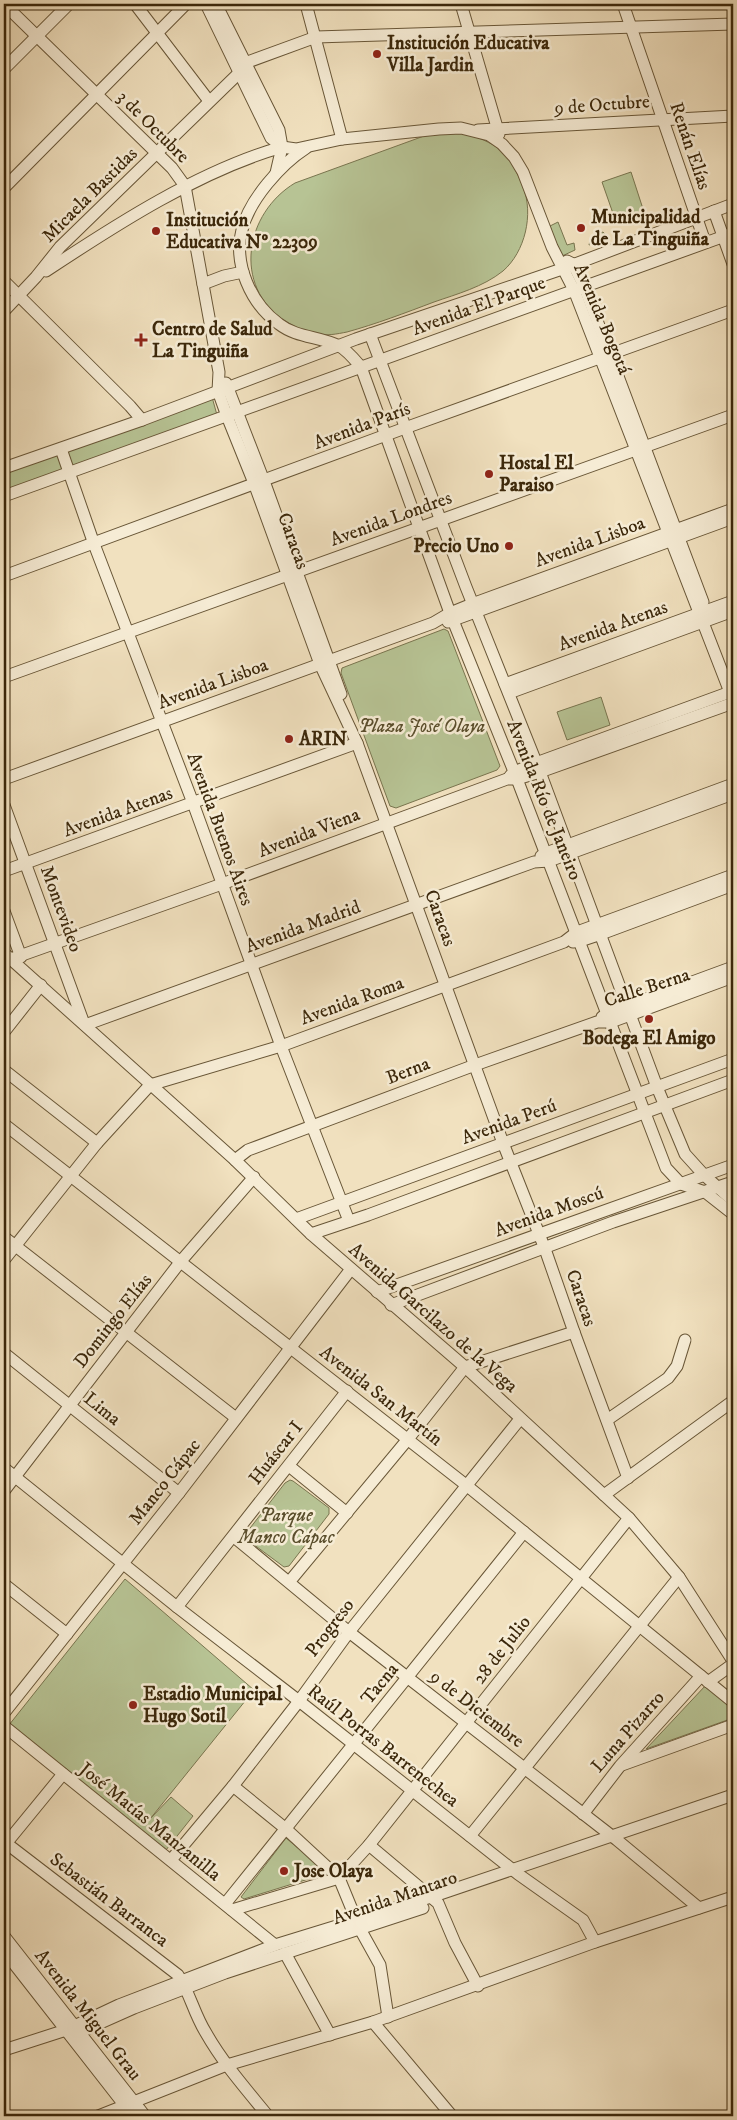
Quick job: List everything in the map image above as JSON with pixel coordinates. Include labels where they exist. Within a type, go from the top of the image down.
[{"type":"street","name":"3 de Octubre","points":[[4,4],[176,173],[185,186],[219,372]]},
{"type":"street","points":[[4,68],[69,4]]},
{"type":"street","points":[[135,4],[209,101]]},
{"type":"street","points":[[4,188],[186,4]]},
{"type":"street","points":[[206,4],[242,68]]},
{"type":"street","points":[[216,4],[275,145],[274,177]]},
{"type":"street","points":[[306,4],[342,139]]},
{"type":"street","points":[[461,4],[502,144]]},
{"type":"street","name":"Renán Elías","points":[[623,4],[705,242]]},
{"type":"street","points":[[242,68],[316,37],[631,29],[733,24]]},
{"type":"street","name":"Micaela Bastidas","points":[[4,311],[20,296],[60,247],[242,68]]},
{"type":"street","name":"9 de Octubre","points":[[474,130],[661,118],[733,116]]},
{"type":"street","name":"Avenida Bogotá","points":[[306,148],[342,139],[461,128],[474,130],[489,136],[502,144],[514,157],[523,172],[556,255],[567,266],[581,289],[673,535],[705,616],[733,678]]},
{"type":"street","points":[[266,188],[275,145]]},
{"type":"street","points":[[36,277],[185,186],[275,145],[296,149],[306,148]]},
{"type":"street","points":[[306,148],[290,160],[274,177],[248,213],[242,231],[241,255],[244,272],[255,300],[264,311],[292,333],[339,346],[358,363]]},
{"type":"street","name":"Avenida El Parque","points":[[4,468],[142,420],[356,339],[567,266],[733,204]]},
{"type":"street","points":[[714,211],[728,234],[733,264]]},
{"type":"street","name":"Avenida El Parque","points":[[4,496],[232,414],[358,363],[380,360],[581,289],[728,234]]},
{"type":"street","points":[[203,284],[224,276],[244,272]]},
{"type":"street","points":[[4,281],[142,420]]},
{"type":"street","name":"Avenida París","points":[[4,576],[405,428],[733,310]]},
{"type":"street","name":"Avenida Río de Janeiro","points":[[370,334],[474,608],[569,849],[657,1087],[685,1154],[704,1176],[733,1201]]},
{"type":"street","points":[[311,338],[314,350],[312,357]]},
{"type":"street","points":[[356,339],[358,363]]},
{"type":"street","name":"Avenida Río de Janeiro","points":[[358,363],[451,617],[610,1017],[666,1168],[681,1184]]},
{"type":"street","name":"Caracas","points":[[219,372],[232,414],[259,482],[325,663],[357,743],[474,1065],[510,1162],[540,1235],[628,1478]]},
{"type":"street","name":"Avenida Londres","points":[[4,677],[733,415]]},
{"type":"street","name":"Avenida Buenos Aires","points":[[61,448],[68,473],[94,544],[193,803],[281,1046],[349,1221]]},
{"type":"street","name":"Avenida Lisboa","points":[[4,779],[673,535],[733,509]]},
{"type":"street","name":"Avenida Lisboa","points":[[673,535],[733,518]]},
{"type":"street","name":"Avenida Atenas","points":[[507,688],[705,616],[733,601]]},
{"type":"street","name":"Avenida Atenas","points":[[705,616],[733,611]]},
{"type":"street","name":"Avenida Bogotá","points":[[705,616],[732,696]]},
{"type":"street","name":"Avenida Viena","points":[[12,956],[55,944],[222,884],[732,696]]},
{"type":"street","name":"Avenida Atenas","points":[[4,871],[357,743]]},
{"type":"street","name":"Avenida Madrid","points":[[569,849],[733,784]]},
{"type":"street","name":"Avenida Madrid","points":[[84,1025],[569,849],[733,794]]},
{"type":"street","name":"Montevideo","points":[[4,805],[84,1025]]},
{"type":"street","name":"Avenida Roma","points":[[150,1085],[281,1046],[578,937],[733,875]]},
{"type":"street","name":"Avenida Roma","points":[[599,929],[733,885]]},
{"type":"street","points":[[4,911],[12,956]]},
{"type":"street","name":"Avenida Garcilazo de la Vega","points":[[12,956],[84,1025],[254,1177],[311,1234],[465,1367],[628,1518],[679,1577],[733,1663]]},
{"type":"street","name":"Calle Berna","points":[[597,1022],[733,967]]},
{"type":"street","name":"Calle Berna","points":[[628,1010],[733,977]]},
{"type":"street","points":[[4,1032],[41,985]]},
{"type":"street","name":"Berna","points":[[235,1160],[248,1150],[474,1065],[597,1022]]},
{"type":"street","name":"Avenida Perú","points":[[296,1219],[733,1059]]},
{"type":"street","points":[[4,1070],[97,1143]]},
{"type":"street","name":"Avenida Perú","points":[[311,1234],[733,1080]]},
{"type":"street","points":[[4,1260],[97,1143],[150,1085]]},
{"type":"street","name":"Avenida San Martín","points":[[4,1124],[408,1439],[581,1577],[733,1702]]},
{"type":"street","name":"Avenida Moscú","points":[[377,1292],[733,1165]]},
{"type":"street","name":"Domingo Elías","points":[[4,1491],[181,1261],[254,1177]]},
{"type":"street","name":"Avenida Moscú","points":[[391,1305],[613,1222],[733,1182]]},
{"type":"street","points":[[681,1184],[705,1192],[733,1214]]},
{"type":"street","points":[[606,1210],[613,1222]]},
{"type":"street","points":[[4,1237],[236,1418]]},
{"type":"street","points":[[460,1263],[466,1278]]},
{"type":"street","name":"Manco Cápac","points":[[5,1708],[67,1634],[179,1493],[351,1269]]},
{"type":"street","points":[[290,1581],[465,1367],[574,1332]]},
{"type":"street","points":[[607,1420],[668,1378],[677,1366],[685,1340]]},
{"type":"street","name":"Lima","points":[[4,1353],[179,1493]]},
{"type":"street","name":"Huáscar I","points":[[177,1607],[347,1391]]},
{"type":"street","points":[[604,1495],[733,1401]]},
{"type":"street","name":"Progreso","points":[[170,1860],[233,1786],[299,1701],[348,1632],[520,1419]]},
{"type":"street","points":[[289,1466],[347,1513]]},
{"type":"street","name":"Raúl Porras Barrenechea","points":[[4,1468],[177,1607],[515,1872],[583,1920],[595,1942]]},
{"type":"street","name":"28 de Julio","points":[[339,1878],[369,1845],[628,1518]]},
{"type":"street","name":"Tacna","points":[[228,1907],[286,1829],[524,1532]]},
{"type":"street","name":"9 de Diciembre","points":[[234,1537],[290,1581],[348,1632],[614,1838],[699,1908]]},
{"type":"street","points":[[470,1836],[679,1577]]},
{"type":"street","points":[[4,1584],[67,1634]]},
{"type":"street","name":"Luna Pizarro","points":[[583,1814],[620,1766],[704,1679],[733,1663]]},
{"type":"street","points":[[620,1766],[733,1725]]},
{"type":"street","name":"José Matías Manzanilla","points":[[4,1726],[275,1945]]},
{"type":"street","points":[[5,1845],[63,1774]]},
{"type":"street","points":[[233,1786],[286,1829],[339,1878],[358,1925],[380,1965],[388,2017]]},
{"type":"street","points":[[268,2116],[227,2065],[206,2034],[192,2008],[184,1984],[275,1945],[358,1925],[435,1900],[733,1795]]},
{"type":"street","points":[[614,1838],[733,1802]]},
{"type":"street","name":"Sebastián Barranca","points":[[5,1845],[178,1975],[184,1984]]},
{"type":"street","points":[[369,1845],[435,1900],[454,1943],[478,1986]]},
{"type":"street","points":[[228,1907],[339,1878]]},
{"type":"street","points":[[98,2116],[227,2065],[373,2022],[478,1986],[595,1942],[733,1897]]},
{"type":"street","name":"Avenida Mantaro","points":[[4,2050],[73,2031],[184,1984],[285,1953],[358,1925]]},
{"type":"street","name":"Avenida Miguel Grau","points":[[4,1936],[73,2031],[129,2103],[145,2116]]},
{"type":"street","name":"Avenida Miguel Grau","points":[[4,1952],[73,2031]]},
{"type":"street","points":[[285,1953],[330,2035]]},
{"type":"street","points":[[373,2022],[452,2116]]},
{"type":"street","name":"Avenida Miguel Grau","points":[[129,2103],[133,2116]]},
{"type":"green space","points":[[461,132],[484,140],[500,150],[512,165],[523,187],[528,209],[525,232],[517,254],[503,271],[478,286],[461,293],[369,325],[336,334],[320,335],[304,331],[285,321],[268,306],[257,289],[252,270],[251,250],[256,231],[265,212],[278,196],[295,183],[424,136]]},
{"type":"green space","points":[[631,172],[644,212],[616,222],[602,182]]},
{"type":"green space","points":[[558,222],[567,245],[574,243],[575,250],[560,257],[550,226]]},
{"type":"green space","points":[[603,232],[608,238],[589,245],[591,237]]},
{"type":"green space","points":[[212,397],[217,415],[4,496],[4,471]]},
{"type":"green space","name":"Plaza José Olaya","points":[[444,629],[448,631],[500,766],[497,770],[396,808],[390,806],[341,673],[342,668]]},
{"type":"green space","points":[[601,697],[610,725],[567,740],[557,712]]},
{"type":"green space","name":"Parque Manco Cápac","points":[[290,1480],[329,1508],[329,1514],[289,1566],[284,1567],[249,1541],[247,1532],[285,1483]]},
{"type":"green space","name":"Estadio Municipal Hugo Sotil","points":[[125,1579],[254,1690],[150,1819],[171,1797],[193,1816],[166,1850],[9,1725]]},
{"type":"green space","points":[[706,1685],[733,1708],[733,1718],[646,1749]]},
{"type":"green space","points":[[286,1838],[328,1873],[244,1899],[241,1897]]},
{"type":"place","name":"Institución Educativa Villa Jardin","points":[[377,54]]},
{"type":"place","name":"Municipalidad de La Tinguiña","points":[[581,228]]},
{"type":"place","name":"Institución Educativa Nº 22309","points":[[156,231]]},
{"type":"place","name":"Centro de Salud La Tinguiña","points":[[141,340]]},
{"type":"place","name":"Hostal El Paraiso","points":[[489,474]]},
{"type":"place","name":"Precio Uno","points":[[509,546]]},
{"type":"place","name":"ARIN","points":[[289,739]]},
{"type":"place","name":"Bodega El Amigo","points":[[649,1019]]},
{"type":"place","name":"Estadio Municipal Hugo Sotil","points":[[133,1705]]},
{"type":"place","name":"Jose Olaya","points":[[284,1871]]}]
